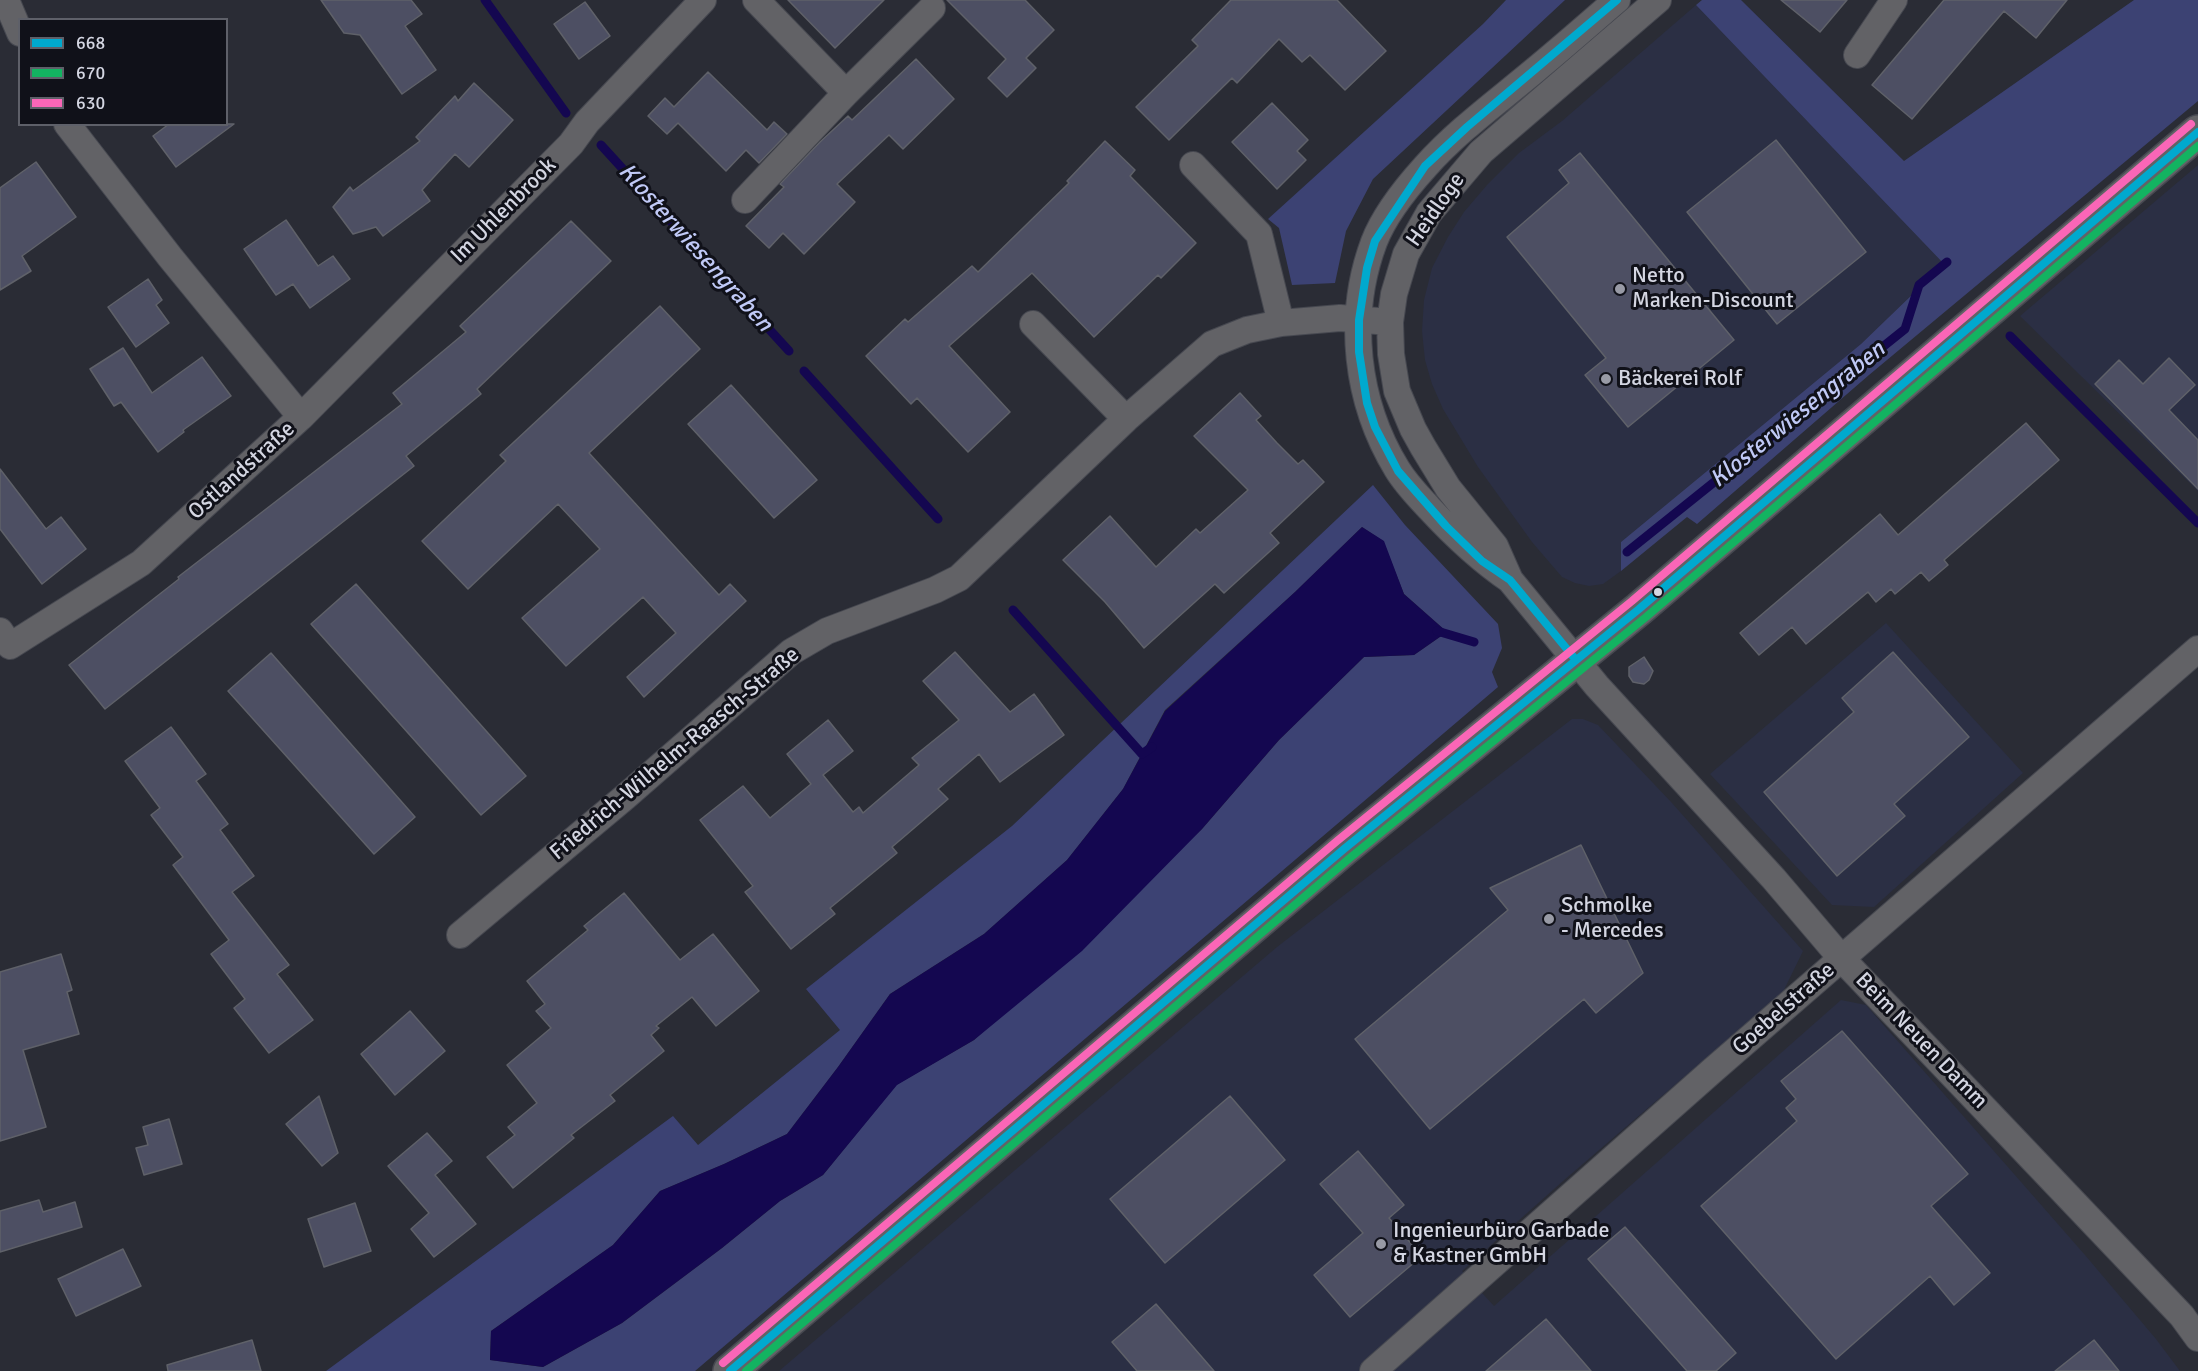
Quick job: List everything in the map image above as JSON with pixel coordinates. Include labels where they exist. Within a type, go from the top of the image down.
[{"type":"street","points":[[6,0],[18,28]]},
{"type":"street","name":"Im Uhlenbrook","points":[[301,417],[571,144],[587,122],[703,0]]},
{"type":"street","points":[[756,0],[846,93]]},
{"type":"street","name":"Heidloge","points":[[1576,660],[1510,580],[1474,554],[1410,487],[1398,471],[1375,428],[1367,403],[1359,352],[1359,320],[1367,268],[1375,241],[1397,203],[1419,175],[1467,127],[1617,0]]},
{"type":"street","name":"Heidloge","points":[[1510,580],[1495,546],[1448,488],[1413,429],[1397,391],[1390,322],[1394,294],[1406,254],[1429,213],[1443,194],[1481,152],[1658,0]]},
{"type":"street","points":[[1857,55],[1894,0]]},
{"type":"street","points":[[745,200],[846,93],[932,8]]},
{"type":"street","name":"Ostlandstraße","points":[[0,631],[10,646],[141,564],[301,417],[170,257],[69,126]]},
{"type":"street","points":[[730,1371],[1344,849],[1576,660],[1886,400],[2198,132]]},
{"type":"street","points":[[1193,165],[1259,234],[1281,323]]},
{"type":"street","name":"Friedrich-Wilhelm-Raasch-Straße","points":[[460,935],[791,652],[827,631],[935,590],[958,578],[1126,419],[1212,344],[1247,330],[1281,323],[1340,318],[1390,322]]},
{"type":"street","points":[[1033,324],[1126,419]]},
{"type":"street","name":"Goebelstraße","points":[[1373,1371],[1713,1070],[2198,649]]},
{"type":"street","name":"Beim Neuen Damm","points":[[1576,660],[1608,699],[1774,879],[1842,959],[2182,1316],[2198,1338]]},
{"type":"shaded area","points":[[1506,0],[1565,0],[1373,179],[1346,231],[1335,283],[1292,285],[1279,228],[1268,219],[1483,24]]},
{"type":"shaded area","points":[[1702,0],[1741,0],[1904,161],[2134,0],[2198,0],[2198,101],[1869,375],[1697,524],[1687,517],[1621,571],[1621,542],[1861,344],[1944,264],[1696,5]]},
{"type":"shaded area","points":[[1696,5],[1944,264],[1861,344],[1621,542],[1621,571],[1603,584],[1589,586],[1562,577],[1532,542],[1478,467],[1443,409],[1425,360],[1422,331],[1424,300],[1432,268],[1448,237],[1464,212],[1487,185],[1519,153],[1562,121]]},
{"type":"shaded area","points":[[2198,165],[2198,491],[2020,316]]},
{"type":"shaded area","points":[[1373,485],[1405,525],[1498,624],[1502,648],[1492,672],[1498,687],[695,1371],[326,1371],[673,1116],[698,1145],[840,1030],[806,989],[1012,826]],"holes":[[[1362,527],[1383,541],[1404,594],[1447,632],[1414,655],[1364,657],[1279,740],[1202,829],[974,1040],[896,1085],[823,1175],[780,1201],[622,1323],[543,1367],[490,1360],[491,1331],[613,1245],[660,1191],[787,1134],[890,994],[984,934],[1067,860],[1123,789],[1165,710],[1295,592]]]},
{"type":"shaded area","points":[[1362,527],[1384,541],[1404,594],[1447,632],[1414,655],[1364,657],[1279,740],[1202,829],[1082,951],[974,1040],[897,1085],[823,1175],[780,1201],[622,1323],[543,1367],[490,1360],[491,1331],[613,1245],[660,1191],[787,1134],[890,994],[984,934],[1067,860],[1123,789],[1165,711]]},
{"type":"shaded area","points":[[1886,623],[2023,773],[1874,907],[1832,905],[1710,774]]},
{"type":"shaded area","points":[[1572,719],[1583,719],[1598,725],[1672,803],[1803,951],[1783,992],[1462,1271],[1494,1306],[1841,1000],[1866,1005],[2085,1255],[2180,1371],[779,1371],[1277,947]]},
{"type":"building","points":[[321,0],[411,0],[422,14],[405,26],[436,70],[402,94],[360,35],[344,33]]},
{"type":"building","points":[[788,0],[884,0],[835,48]]},
{"type":"building","points":[[947,0],[1025,0],[1054,30],[1026,58],[1036,68],[1007,97],[988,78],[1006,59]]},
{"type":"building","points":[[1231,0],[1337,0],[1386,51],[1345,90],[1310,55],[1302,62],[1279,39],[1237,83],[1232,78],[1169,140],[1136,107],[1198,46],[1192,40]]},
{"type":"building","points":[[1781,0],[1847,0],[1820,32]]},
{"type":"building","points":[[1944,0],[2067,0],[2036,38],[2004,11],[1912,119],[1872,85]]},
{"type":"building","points":[[585,2],[610,36],[579,59],[554,24]]},
{"type":"building","points":[[916,59],[954,99],[903,149],[889,135],[837,184],[855,202],[804,254],[783,233],[769,248],[746,226],[784,187],[780,184],[820,142],[848,116],[852,120]]},
{"type":"building","points":[[708,72],[767,130],[774,122],[787,134],[759,163],[746,150],[726,171],[678,123],[667,134],[648,116],[665,98],[674,107]]},
{"type":"building","points":[[474,83],[513,120],[469,167],[455,154],[422,190],[430,201],[383,236],[376,227],[353,234],[333,207],[350,187],[353,191],[420,141],[416,137],[455,96],[458,101]]},
{"type":"building","points":[[1272,103],[1308,140],[1297,151],[1306,160],[1277,189],[1232,142]]},
{"type":"building","points":[[228,124],[234,124],[176,167],[153,136],[166,126],[228,126]]},
{"type":"building","points":[[1776,140],[1866,252],[1777,324],[1687,212]]},
{"type":"building","points":[[1105,141],[1135,170],[1130,176],[1196,243],[1161,278],[1158,275],[1094,337],[1032,273],[949,346],[1010,412],[968,452],[917,398],[911,404],[866,356],[905,319],[908,322],[972,266],[978,272],[1069,183],[1067,181]]},
{"type":"building","points":[[1580,153],[1734,340],[1628,427],[1585,375],[1606,358],[1507,237],[1569,183],[1559,170]]},
{"type":"building","points":[[36,162],[76,217],[22,256],[31,271],[0,290],[0,188]]},
{"type":"building","points":[[286,220],[318,266],[333,256],[350,279],[310,308],[293,284],[276,295],[244,249]]},
{"type":"building","points":[[571,221],[611,261],[477,389],[481,394],[406,456],[414,466],[105,709],[69,665],[179,579],[178,577],[402,404],[393,393],[466,332],[460,326]]},
{"type":"building","points":[[148,279],[162,300],[156,305],[169,323],[136,347],[108,307]]},
{"type":"building","points":[[660,306],[700,349],[589,453],[719,595],[730,584],[746,601],[644,697],[627,677],[676,633],[643,597],[566,666],[522,618],[600,549],[558,504],[468,589],[422,541],[506,461],[500,455]]},
{"type":"building","points":[[123,348],[152,393],[202,357],[231,396],[183,430],[184,432],[158,452],[121,402],[114,406],[90,369]]},
{"type":"building","points":[[2169,358],[2195,385],[2169,410],[2198,440],[2198,489],[2095,384],[2119,360],[2143,384]]},
{"type":"building","points":[[731,385],[817,480],[774,518],[688,424]]},
{"type":"building","points":[[1240,393],[1261,416],[1256,420],[1277,443],[1298,464],[1303,460],[1324,482],[1270,533],[1279,543],[1224,593],[1215,584],[1144,648],[1105,602],[1063,560],[1110,516],[1156,567],[1196,529],[1200,533],[1248,490],[1194,436]]},
{"type":"building","points":[[2026,423],[2059,460],[1944,560],[1948,565],[1929,581],[1921,572],[1895,594],[1891,589],[1876,602],[1868,592],[1806,644],[1792,627],[1759,655],[1740,633],[1880,514],[1898,535]]},
{"type":"building","points":[[0,469],[46,529],[61,517],[86,549],[42,584],[0,529]]},
{"type":"building","points":[[356,584],[526,776],[481,815],[311,624]]},
{"type":"building","points":[[955,652],[1010,712],[1034,694],[1064,735],[1000,782],[979,754],[938,789],[948,799],[892,847],[897,853],[830,908],[835,914],[791,949],[745,892],[753,886],[700,820],[743,786],[770,818],[811,784],[787,754],[828,720],[853,751],[823,775],[853,812],[859,807],[863,813],[919,765],[912,758],[959,720],[923,681]]},
{"type":"building","points":[[1893,652],[1969,737],[1894,804],[1905,816],[1837,876],[1764,792],[1854,712],[1842,698]]},
{"type":"building","points":[[271,653],[415,817],[374,854],[228,691]]},
{"type":"building","points":[[1644,657],[1653,671],[1649,680],[1644,684],[1633,682],[1629,676],[1629,667]]},
{"type":"building","points":[[171,727],[206,774],[196,781],[228,824],[220,830],[254,876],[232,892],[289,965],[277,974],[313,1020],[269,1053],[234,1008],[245,999],[211,954],[229,940],[173,865],[183,857],[151,815],[160,808],[125,761]]},
{"type":"building","points":[[1581,845],[1643,973],[1596,1013],[1584,999],[1430,1129],[1355,1039],[1508,910],[1490,888]]},
{"type":"building","points":[[624,893],[680,960],[713,934],[759,991],[716,1026],[692,997],[656,1026],[659,1028],[651,1035],[664,1051],[610,1095],[615,1101],[571,1135],[574,1138],[513,1188],[487,1157],[515,1135],[508,1127],[537,1103],[507,1065],[551,1028],[536,1011],[545,1004],[527,981],[588,930],[584,926]]},
{"type":"building","points":[[61,954],[72,990],[67,992],[79,1034],[23,1050],[46,1127],[0,1141],[0,972]]},
{"type":"building","points":[[410,1011],[445,1051],[395,1095],[361,1054]]},
{"type":"building","points":[[1842,1031],[1968,1174],[1931,1206],[1990,1273],[1954,1305],[1930,1276],[1836,1359],[1701,1206],[1797,1121],[1786,1108],[1796,1099],[1781,1081]]},
{"type":"building","points":[[319,1096],[338,1153],[322,1166],[286,1124]]},
{"type":"building","points":[[1230,1096],[1285,1160],[1165,1263],[1110,1199]]},
{"type":"building","points":[[169,1119],[182,1164],[144,1175],[136,1148],[148,1145],[143,1127]]},
{"type":"building","points":[[427,1133],[452,1161],[435,1175],[476,1224],[434,1257],[411,1229],[429,1213],[388,1166]]},
{"type":"building","name":"Ingenieurbüro Garbade & Kastner GmbH","points":[[1358,1151],[1404,1205],[1389,1218],[1422,1256],[1350,1317],[1314,1275],[1363,1233],[1320,1184]]},
{"type":"building","points":[[39,1200],[43,1212],[75,1202],[82,1227],[0,1252],[0,1211]]},
{"type":"building","points":[[355,1203],[371,1251],[324,1267],[308,1219]]},
{"type":"building","points":[[1625,1227],[1736,1353],[1716,1371],[1687,1371],[1588,1259]]},
{"type":"building","points":[[123,1249],[141,1286],[76,1316],[58,1279]]},
{"type":"building","points":[[1156,1304],[1214,1371],[1137,1371],[1112,1342]]},
{"type":"building","points":[[1546,1319],[1591,1371],[1486,1371]]},
{"type":"building","points":[[252,1340],[261,1371],[168,1371],[167,1365]]},
{"type":"building","points":[[2094,1340],[2119,1371],[2055,1371]]},
{"type":"waterway","name":"Klosterwiesengraben","points":[[485,0],[566,113]]},
{"type":"waterway","name":"Klosterwiesengraben","points":[[601,145],[789,351]]},
{"type":"waterway","name":"Klosterwiesengraben","points":[[1627,552],[1905,329],[1919,285],[1947,262]]},
{"type":"waterway","name":"Klosterwiesengraben","points":[[2010,336],[2198,523]]},
{"type":"waterway","name":"Klosterwiesengraben","points":[[804,371],[938,519]]},
{"type":"waterway","name":"Klosterwiesengraben","points":[[1013,610],[1142,754],[1152,747]]},
{"type":"waterway","name":"Klosterwiesengraben","points":[[1437,631],[1474,642]]},
{"type":"transit line","name":"668","points":[[1576,660],[1510,580],[1482,561],[1446,526],[1398,471],[1375,427],[1367,403],[1359,352],[1359,320],[1367,268],[1375,241],[1425,166],[1467,127],[1617,0]]},
{"type":"transit line","name":"630","points":[[723,1363],[1337,841],[1632,601],[2191,124]]},
{"type":"transit line","name":"668","points":[[730,1371],[1344,849],[1639,609],[2198,132]]},
{"type":"transit line","name":"670","points":[[746,1371],[1351,857],[1646,617],[2198,146]]},
{"type":"place","name":"Netto Marken-Discount","points":[[1620,289]]},
{"type":"place","name":"Bäckerei Rolf","points":[[1606,379]]},
{"type":"place","name":"Schmolke - Mercedes","points":[[1549,919]]},
{"type":"place","name":"Ingenieurbüro Garbade & Kastner GmbH","points":[[1381,1244]]}]
